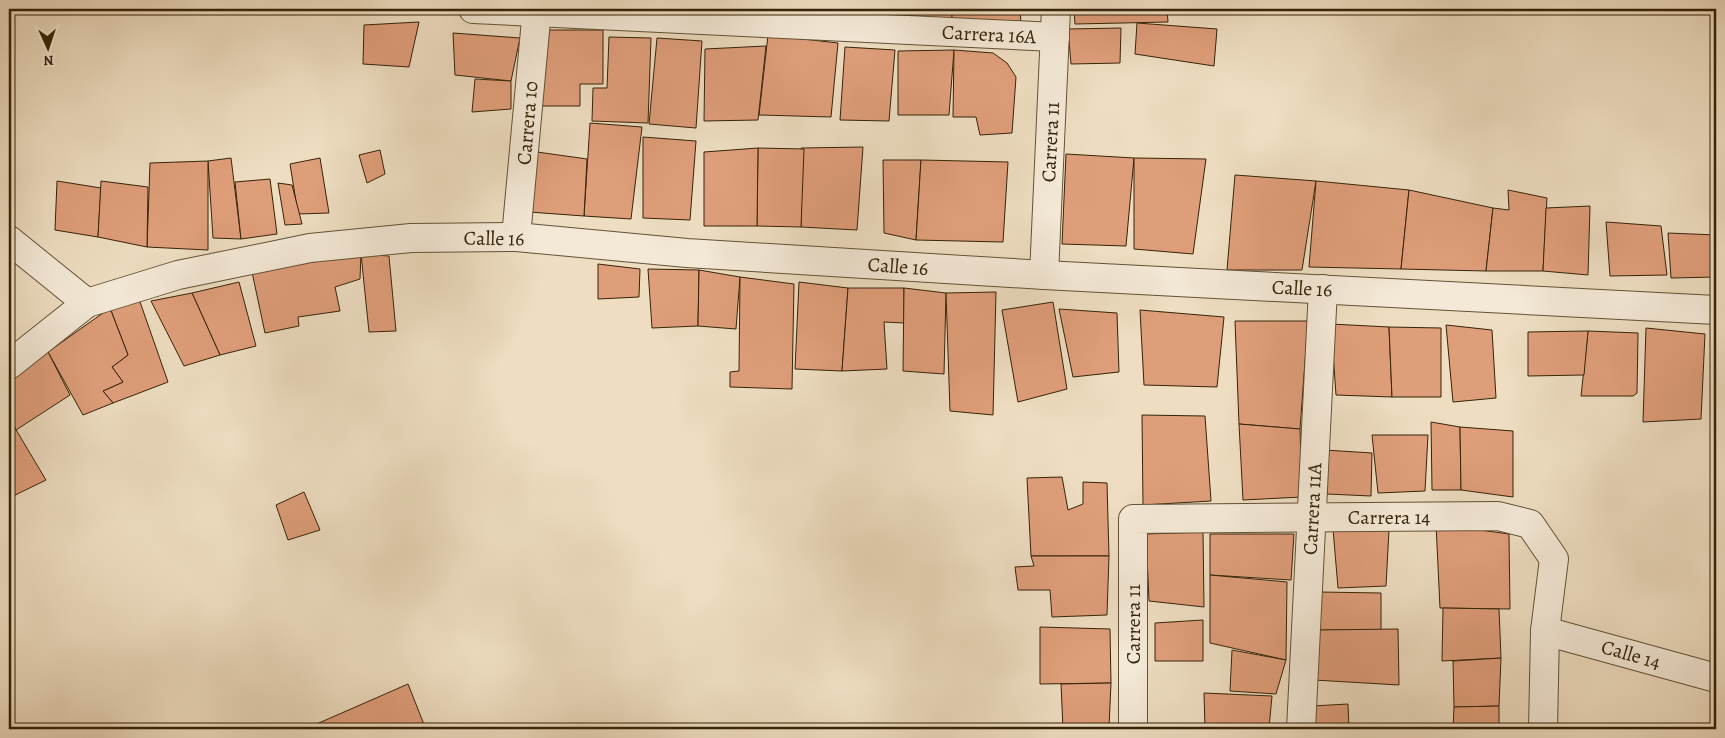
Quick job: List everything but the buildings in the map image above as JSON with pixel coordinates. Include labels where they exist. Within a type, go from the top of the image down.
[{"type":"street","name":"Carrera 16A","points":[[473,9],[537,10],[1055,37]]},
{"type":"street","name":"Carrera 11","points":[[1044,275],[1056,9]]},
{"type":"street","name":"Carrera 10","points":[[516,237],[537,10]]},
{"type":"street","name":"Calle 16","points":[[87,303],[178,275],[310,248],[411,238],[516,237],[687,253],[1044,275],[1716,310]]},
{"type":"street","points":[[9,240],[87,303],[9,365]]},
{"type":"street","name":"Carrera 11A","points":[[1301,729],[1323,289]]},
{"type":"street","name":"Carrera 14","points":[[1133,519],[1498,516],[1530,524],[1554,559],[1545,631],[1543,729]]},
{"type":"street","name":"Carrera 11","points":[[1133,519],[1133,729]]},
{"type":"street","name":"Calle 14","points":[[1545,631],[1716,678]]}]
